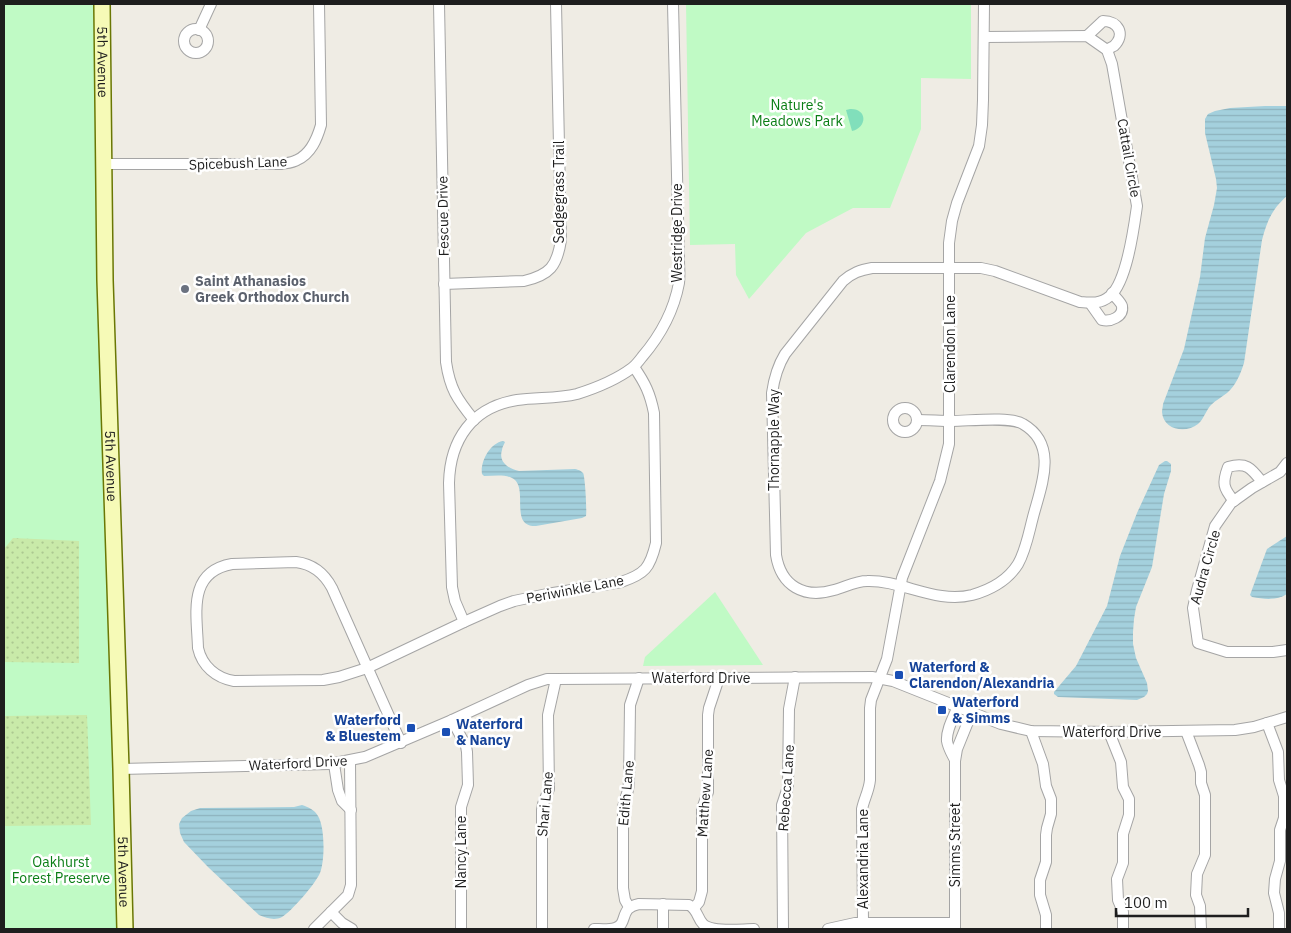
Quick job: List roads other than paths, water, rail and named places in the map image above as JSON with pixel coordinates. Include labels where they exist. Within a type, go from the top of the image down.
[{"type":"street","name":"5th Avenue","points":[[102,4],[105,280],[125,929]]},
{"type":"street","points":[[199,30],[210,4]]},
{"type":"street","name":"Spicebush Lane","points":[[104,164],[281,164],[296,160],[308,151],[317,139],[321,125],[319,4]]},
{"type":"street","name":"Fescue Drive","points":[[440,4],[446,362],[452,389],[474,420]]},
{"type":"street","name":"Sedgegrass Trail","points":[[444,284],[535,279],[544,275],[552,267],[559,254],[561,230],[556,4]]},
{"type":"street","name":"Westridge Drive","points":[[464,622],[455,601],[452,586],[449,475],[453,454],[464,432],[486,410],[516,400],[577,394],[599,386],[634,367],[650,348],[664,326],[674,302],[679,282],[679,250],[673,4]]},
{"type":"street","name":"Clarendon Lane","points":[[880,678],[886,659],[900,586],[940,481],[949,444],[949,243],[952,221],[963,186],[979,146],[984,100],[984,4]]},
{"type":"street","points":[[984,37],[1087,36],[1107,50],[1114,45],[1120,35],[1120,31],[1115,25],[1106,20],[1087,36]]},
{"type":"street","name":"Cattail Circle","points":[[1107,50],[1112,64],[1137,206],[1127,260],[1117,288],[1112,293]]},
{"type":"street","name":"Thornapple Way","points":[[918,420],[1010,420],[1021,423],[1038,437],[1043,445],[1046,461],[1044,476],[1024,551],[1018,563],[1004,579],[988,589],[957,597],[948,597],[900,586],[866,581],[821,593],[802,591],[793,586],[780,571],[776,555],[772,394],[778,365],[843,281],[852,274],[872,268],[950,268]]},
{"type":"street","points":[[950,268],[981,268],[995,271],[1080,302],[1100,302],[1112,293],[1122,304],[1122,308],[1120,314],[1114,320],[1102,320],[1090,303]]},
{"type":"street","name":"Periwinkle Lane","points":[[367,668],[500,606],[548,594],[621,582],[641,573],[648,566],[656,543],[654,413],[645,384],[634,367]]},
{"type":"street","name":"Audra Circle","points":[[1287,463],[1280,472],[1234,500],[1216,526],[1193,608],[1198,643],[1227,652],[1287,650]]},
{"type":"street","points":[[1234,500],[1227,492],[1223,480],[1228,467],[1239,464],[1252,469],[1262,482]]},
{"type":"street","points":[[367,668],[323,680],[234,681],[220,678],[208,668],[199,654],[197,598],[201,585],[212,572],[232,564],[296,562],[312,566],[322,573],[329,582],[401,743]]},
{"type":"street","name":"Rebecca Lane","points":[[783,929],[782,805],[788,787],[789,709],[795,677]]},
{"type":"street","name":"Waterford Drive","points":[[121,769],[334,764],[350,761],[401,743],[528,685],[547,679],[872,677],[893,681],[1001,724],[1031,731],[1235,730],[1254,727],[1287,717]]},
{"type":"street","name":"Edith Lane","points":[[630,907],[625,900],[623,888],[622,807],[629,782],[630,705],[639,678]]},
{"type":"street","name":"Matthew Lane","points":[[694,908],[699,902],[702,891],[702,809],[708,792],[708,715],[719,678]]},
{"type":"street","name":"Alexandria Lane","points":[[863,923],[862,809],[870,780],[870,708],[880,678]]},
{"type":"street","name":"Shari Lane","points":[[542,929],[542,810],[548,788],[548,715],[556,679]]},
{"type":"street","name":"Simms Street","points":[[955,761],[948,746],[947,737],[958,706]]},
{"type":"street","name":"Simms Street","points":[[955,926],[955,761],[957,749],[972,712]]},
{"type":"street","name":"Nancy Lane","points":[[452,720],[466,746],[467,752],[468,785],[461,806],[461,929]]},
{"type":"street","points":[[1267,723],[1278,752],[1279,780],[1284,796],[1284,818],[1280,830],[1280,861],[1275,879],[1274,893],[1279,913],[1279,929]]},
{"type":"street","points":[[1031,731],[1043,764],[1046,786],[1051,799],[1052,814],[1046,835],[1046,862],[1040,880],[1040,895],[1046,915],[1046,929]]},
{"type":"street","points":[[1186,731],[1199,765],[1201,784],[1206,795],[1205,856],[1198,869],[1196,881],[1201,929]]},
{"type":"street","points":[[1109,732],[1121,762],[1123,787],[1128,799],[1128,815],[1123,834],[1123,863],[1117,879],[1118,900],[1123,912],[1123,929]]},
{"type":"street","points":[[314,929],[348,895],[352,885],[350,761]]},
{"type":"street","points":[[334,764],[338,790],[342,801],[351,810]]},
{"type":"street","points":[[594,929],[608,929],[619,926],[626,910],[640,904],[683,904],[694,908],[702,922],[710,928],[754,929]]},
{"type":"street","points":[[663,904],[663,929]]},
{"type":"street","points":[[331,912],[342,923],[352,929]]},
{"type":"street","points":[[828,929],[846,924],[863,923],[955,926]]},
{"type":"water","points":[[1265,106],[1287,106],[1287,196],[1277,206],[1271,216],[1262,240],[1244,363],[1233,387],[1211,405],[1198,424],[1187,429],[1176,428],[1166,423],[1163,418],[1163,404],[1184,349],[1200,277],[1205,238],[1217,188],[1205,133],[1205,119],[1208,114],[1215,111]]},
{"type":"water","points":[[498,442],[505,442],[501,454],[503,461],[508,467],[515,470],[575,469],[582,472],[585,486],[586,516],[536,526],[528,525],[523,520],[521,514],[517,483],[509,477],[484,476],[482,474],[484,459],[490,449]]},
{"type":"water","points":[[1165,461],[1171,464],[1171,471],[1164,494],[1152,567],[1136,607],[1134,619],[1133,644],[1136,658],[1147,683],[1147,694],[1137,700],[1058,697],[1054,692],[1076,666],[1107,606],[1120,556],[1137,513],[1159,465]]},
{"type":"water","points":[[1287,536],[1287,594],[1274,599],[1252,597],[1250,595],[1267,549]]},
{"type":"water","points":[[302,805],[315,812],[320,821],[324,844],[322,868],[318,878],[303,897],[286,914],[276,919],[259,915],[208,867],[184,842],[180,833],[179,824],[182,818],[191,811],[200,808],[294,807]]},
{"type":"place","name":"Saint Athanasios Greek Orthodox Church","points":[[185,289]]},
{"type":"place","name":"Waterford & Clarendon/Alexandria","points":[[899,675]]},
{"type":"place","name":"Waterford & Simms","points":[[942,710]]},
{"type":"place","name":"Waterford & Bluestem","points":[[411,728]]},
{"type":"place","name":"Waterford & Nancy","points":[[446,732]]},
{"type":"park label","name":"Nature's Meadows Park","points":[[797,114]]},
{"type":"park label","name":"Oakhurst Forest Preserve","points":[[61,870]]}]
